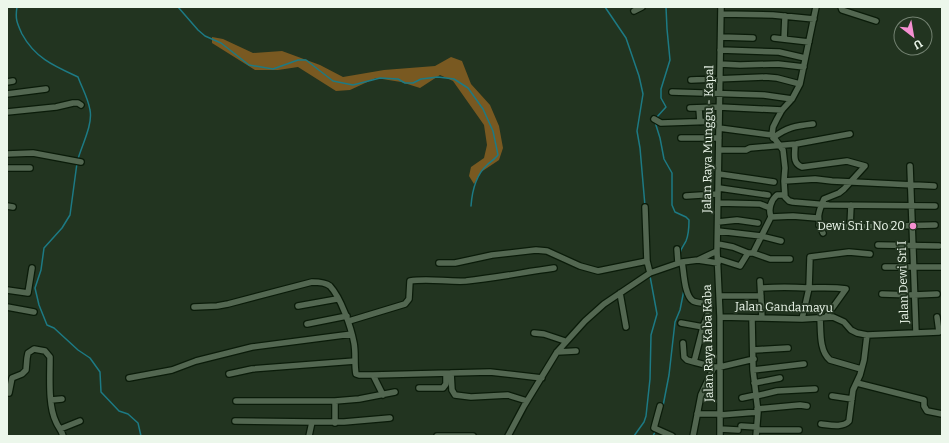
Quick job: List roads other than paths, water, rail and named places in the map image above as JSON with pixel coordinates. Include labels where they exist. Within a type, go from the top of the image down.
[{"type":"street","points":[[634,11],[642,7]]},
{"type":"street","name":"Jalan Raya Munggu - Kapal","points":[[718,247],[721,7]]},
{"type":"street","points":[[816,7],[800,84],[792,99],[782,110],[773,127],[772,136],[783,150],[785,168],[784,195],[789,201],[822,205],[935,206]]},
{"type":"street","points":[[841,7],[842,10],[876,21]]},
{"type":"street","points":[[721,14],[785,16],[814,19]]},
{"type":"street","points":[[784,39],[785,16]]},
{"type":"street","points":[[721,37],[753,38]]},
{"type":"street","points":[[774,38],[809,42]]},
{"type":"street","points":[[720,50],[779,52],[805,58]]},
{"type":"street","points":[[720,64],[778,64],[804,67]]},
{"type":"street","points":[[691,80],[720,78],[772,78],[800,84]]},
{"type":"street","points":[[7,94],[46,90]]},
{"type":"street","points":[[672,92],[764,95],[792,99]]},
{"type":"street","points":[[7,112],[56,107],[73,103],[78,103],[81,105]]},
{"type":"street","points":[[690,108],[719,107],[782,110]]},
{"type":"street","points":[[699,108],[700,122]]},
{"type":"street","points":[[654,119],[661,123],[719,121]]},
{"type":"street","points":[[719,128],[772,136],[793,126],[813,124]]},
{"type":"street","points":[[719,150],[746,150],[750,148],[795,145],[850,134]]},
{"type":"street","points":[[681,138],[719,138]]},
{"type":"street","points":[[795,145],[795,161],[802,167],[847,161],[865,166],[839,193],[826,197],[817,215],[819,225],[823,233]]},
{"type":"street","points":[[7,154],[33,153],[81,162]]},
{"type":"street","name":"Jalan Dewi Sri I","points":[[910,166],[916,334]]},
{"type":"street","points":[[7,168],[30,168]]},
{"type":"street","points":[[719,174],[774,182]]},
{"type":"street","points":[[784,181],[815,179],[934,186]]},
{"type":"street","points":[[686,196],[719,191],[768,194]]},
{"type":"street","points":[[508,436],[527,401],[565,341],[604,304],[648,273],[680,263],[698,260],[718,261],[740,266],[761,236],[771,217],[769,207],[771,202],[777,195],[784,195]]},
{"type":"street","points":[[718,203],[760,204],[769,207]]},
{"type":"street","points":[[850,227],[851,205]]},
{"type":"street","points":[[645,207],[648,273]]},
{"type":"street","points":[[771,217],[793,216],[818,218]]},
{"type":"street","points":[[718,222],[737,220],[758,223]]},
{"type":"street","points":[[819,225],[850,227],[935,225]]},
{"type":"street","points":[[718,231],[761,236],[781,241]]},
{"type":"street","points":[[878,245],[940,246]]},
{"type":"street","points":[[698,260],[718,247],[733,247],[770,259],[790,259]]},
{"type":"street","name":"Jalan Raya Kaba Kaba","points":[[718,247],[720,317],[717,367],[720,436]]},
{"type":"street","points":[[439,263],[536,250],[547,251],[580,266],[598,271],[647,261]]},
{"type":"street","points":[[677,250],[688,295],[694,301],[709,304],[710,309],[703,327],[694,362]]},
{"type":"street","points":[[802,319],[809,288],[810,257],[849,252],[870,254]]},
{"type":"street","points":[[885,267],[942,267]]},
{"type":"street","points":[[7,290],[28,293],[32,268]]},
{"type":"street","points":[[307,324],[348,319],[405,304],[409,299],[410,281],[466,280],[554,268]]},
{"type":"street","points":[[760,281],[762,318]]},
{"type":"street","points":[[194,307],[222,305],[312,282],[320,282],[329,286],[348,319],[354,344],[355,372],[357,375],[490,372],[542,378]]},
{"type":"street","points":[[761,288],[783,286],[809,288],[832,287],[846,289],[823,318],[822,345],[827,357],[830,360],[861,369]]},
{"type":"street","points":[[620,293],[626,327]]},
{"type":"street","points":[[882,294],[937,294]]},
{"type":"street","points":[[719,296],[761,296]]},
{"type":"street","points":[[298,306],[337,299]]},
{"type":"street","points":[[7,307],[34,312]]},
{"type":"street","points":[[710,309],[719,310]]},
{"type":"street","name":"Jalan Gandamayu","points":[[720,317],[802,319],[833,317],[844,322],[851,330],[867,335],[916,334],[940,331]]},
{"type":"street","points":[[937,317],[940,331]]},
{"type":"street","points":[[752,318],[754,350],[753,370],[757,410],[756,436]]},
{"type":"street","points":[[681,323],[703,327]]},
{"type":"street","points":[[534,333],[544,334],[565,341]]},
{"type":"street","points":[[129,378],[172,370],[216,355],[252,347],[352,334]]},
{"type":"street","points":[[821,424],[842,425],[848,423],[852,399],[861,369],[867,335]]},
{"type":"street","points":[[683,343],[684,358],[694,362],[717,367],[754,359]]},
{"type":"street","points":[[754,350],[788,348]]},
{"type":"street","points":[[9,393],[12,378],[22,374],[26,370],[28,353],[34,350],[45,351],[50,357],[50,393],[54,416],[56,423],[64,436]]},
{"type":"street","points":[[557,352],[576,351]]},
{"type":"street","points":[[229,374],[252,369],[355,361]]},
{"type":"street","points":[[753,370],[804,364]]},
{"type":"street","points":[[693,436],[703,391],[717,367]]},
{"type":"street","points":[[419,388],[443,388],[446,384],[449,373]]},
{"type":"street","points":[[449,373],[452,390],[455,395],[471,397],[508,395],[527,401]]},
{"type":"street","points":[[373,375],[383,395]]},
{"type":"street","points":[[754,383],[780,378]]},
{"type":"street","points":[[856,383],[924,400],[924,406],[927,411],[942,414]]},
{"type":"street","points":[[742,398],[778,391],[815,389]]},
{"type":"street","points":[[236,401],[335,401],[359,399],[395,392]]},
{"type":"street","points":[[832,396],[852,399]]},
{"type":"street","points":[[51,400],[62,399]]},
{"type":"street","points":[[335,401],[335,423]]},
{"type":"street","points":[[697,414],[720,414],[800,405],[807,406]]},
{"type":"street","points":[[660,406],[656,430],[672,436]]},
{"type":"street","points":[[235,421],[335,423],[390,418]]},
{"type":"street","points":[[60,429],[80,422]]},
{"type":"street","points":[[309,436],[312,422]]},
{"type":"street","points":[[720,429],[757,428],[799,430]]},
{"type":"street","points":[[437,436],[473,436]]},
{"type":"waterway","points":[[17,7],[16,18],[22,34],[27,42],[46,60],[78,77],[85,93],[91,116],[87,134],[78,159]]},
{"type":"waterway","points":[[178,7],[205,36],[221,43],[249,65],[273,69],[298,60],[306,60],[333,81],[353,85],[380,78],[398,79],[405,83],[413,83],[421,79],[438,77],[454,79],[468,88],[483,109],[493,131],[498,155],[483,169],[477,179],[472,195],[471,206]]},
{"type":"waterway","points":[[605,7],[626,38],[639,76],[643,94],[637,131],[645,206]]},
{"type":"waterway","points":[[656,118],[666,107],[661,98],[661,89],[670,60],[666,7]]},
{"type":"waterway","points":[[655,122],[664,159],[672,173],[672,205],[675,212],[689,220],[688,236],[680,253]]},
{"type":"waterway","points":[[77,163],[70,215],[62,228],[44,248],[41,270],[35,288],[39,305],[47,325],[54,328],[78,350],[90,358],[100,372],[101,392],[119,411],[128,414],[138,423],[141,436]]},
{"type":"waterway","points":[[634,436],[644,422],[646,416],[650,379],[651,335],[657,314],[650,276]]},
{"type":"waterway","points":[[663,406],[669,375],[675,322],[680,310],[684,290]]},
{"type":"waterway","points":[[653,436],[656,430]]},
{"type":"place","name":"Dewi Sri I No 20","points":[[913,226]]}]
